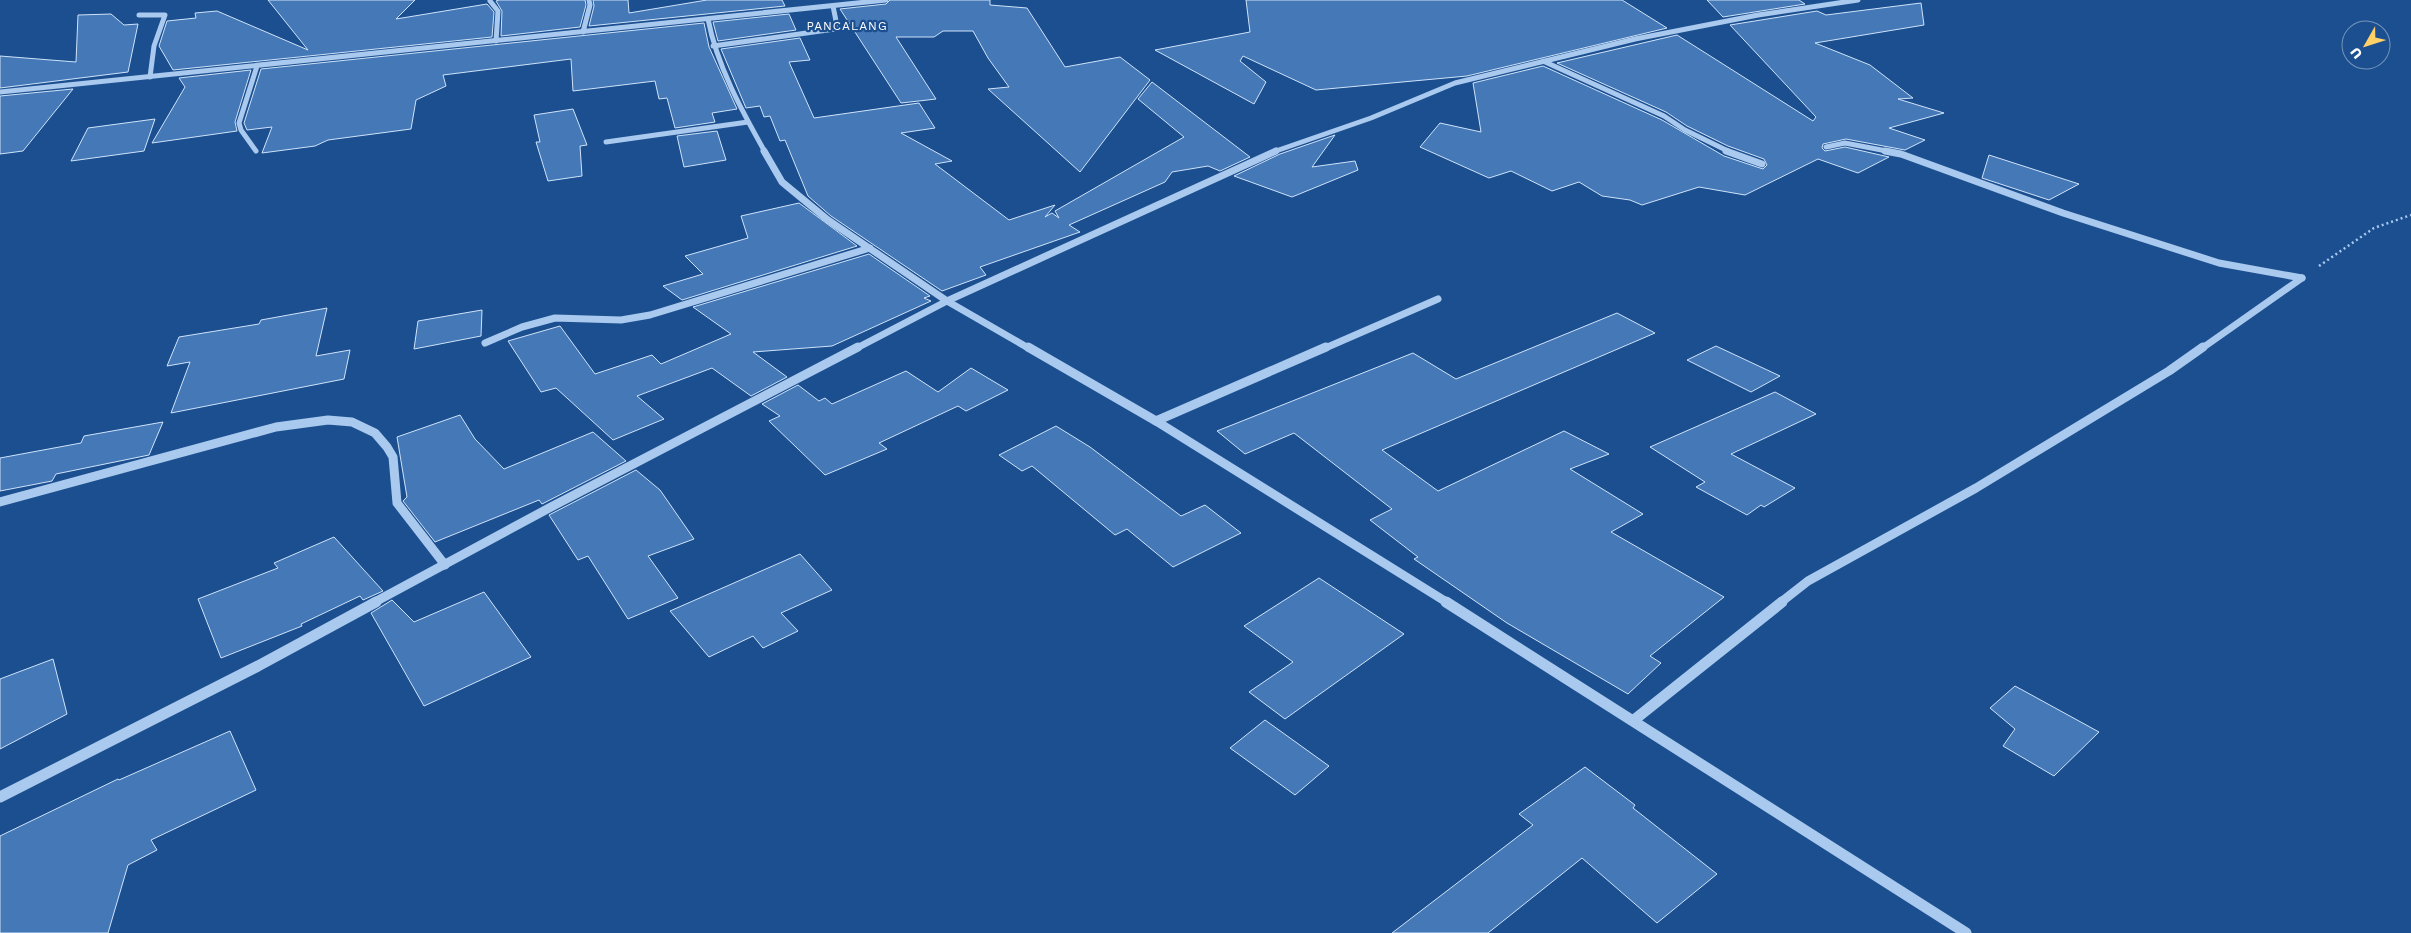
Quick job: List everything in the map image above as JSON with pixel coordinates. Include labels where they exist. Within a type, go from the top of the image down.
[{"type":"street","points":[[583,32],[590,6],[589,0]]},
{"type":"street","points":[[0,92],[886,0]]},
{"type":"street","points":[[0,797],[258,666],[445,565],[947,301],[1278,150],[1371,118],[1455,83],[1635,39],[1758,15],[1858,0]]},
{"type":"street","points":[[490,1],[498,11],[496,41]]},
{"type":"street","points":[[713,46],[835,29],[837,26],[833,6]]},
{"type":"street","points":[[138,15],[165,15],[154,46],[150,77]]},
{"type":"street","points":[[708,19],[713,46],[748,122],[782,182],[828,220],[947,301],[1156,421],[1634,720],[1966,933]]},
{"type":"street","points":[[1543,61],[1664,116],[1685,130],[1721,149],[1762,164]]},
{"type":"street","points":[[256,151],[240,130],[239,123],[257,66]]},
{"type":"street","points":[[606,142],[748,122]]},
{"type":"street","points":[[1826,147],[1845,143],[1901,154],[2063,213],[2220,263],[2302,278]]},
{"type":"street","points":[[485,343],[522,327],[555,318],[620,320],[650,315],[870,248]]},
{"type":"street","points":[[1634,720],[1808,581],[1976,488],[2169,371],[2302,278]]},
{"type":"street","points":[[1156,421],[1438,299]]},
{"type":"street","points":[[0,502],[276,427],[312,421],[352,422],[375,433],[388,447],[393,457],[397,503],[445,565]]},
{"type":"path","points":[[2302,278],[2376,225],[2392,219],[2411,216]]},
{"type":"building","points":[[268,0],[415,0],[396,19],[487,4],[494,12],[492,37],[173,70],[159,46],[167,21],[196,18],[195,13],[217,11],[308,50]]},
{"type":"building","points":[[585,0],[586,5],[580,27],[501,36],[502,11],[496,1]]},
{"type":"building","points":[[593,0],[628,0],[629,13],[707,0],[782,0],[785,6],[589,26],[594,6]]},
{"type":"building","points":[[890,0],[990,0],[990,5],[1027,8],[1065,67],[1120,57],[1150,80],[1080,172],[988,89],[1009,87],[988,58],[973,31],[943,31],[934,37],[896,37],[936,99],[901,103],[840,9],[886,4]]},
{"type":"building","points":[[1246,0],[1622,0],[1667,28],[1467,76],[1316,90],[1243,56],[1240,61],[1266,82],[1254,104],[1155,50],[1250,32]]},
{"type":"building","points":[[1707,0],[1799,0],[1805,4],[1723,17]]},
{"type":"building","points":[[1921,3],[1924,25],[1815,43],[1870,65],[1913,98],[1898,99],[1944,113],[1889,128],[1925,140],[1905,150],[1846,139],[1823,144],[1822,148],[1825,151],[1845,147],[1889,157],[1858,173],[1818,159],[1745,195],[1699,187],[1642,205],[1630,200],[1602,196],[1579,182],[1552,191],[1511,171],[1489,178],[1420,147],[1440,123],[1481,132],[1473,83],[1543,66],[1662,120],[1724,156],[1763,169],[1767,165],[1764,159],[1728,146],[1687,126],[1666,112],[1557,63],[1677,35],[1813,121],[1816,117],[1730,25],[1817,11],[1826,15]]},
{"type":"building","points":[[111,14],[124,25],[138,24],[128,72],[0,88],[0,56],[76,62],[78,15]]},
{"type":"building","points":[[789,14],[796,30],[718,41],[713,22]]},
{"type":"building","points":[[704,23],[709,47],[737,109],[712,113],[715,122],[675,128],[667,98],[659,99],[655,81],[573,91],[571,59],[443,75],[446,86],[416,100],[411,129],[328,140],[315,146],[262,153],[272,127],[247,130],[244,123],[261,69]]},
{"type":"building","points":[[800,38],[810,60],[789,62],[814,118],[919,103],[935,128],[901,133],[952,161],[935,164],[1009,220],[1055,205],[1045,217],[1052,213],[1059,218],[1055,211],[1184,137],[1138,99],[1152,82],[1250,157],[1220,171],[1208,166],[1172,172],[1165,182],[1069,225],[1080,232],[980,267],[986,275],[942,291],[831,216],[808,196],[785,140],[780,141],[770,116],[764,117],[760,106],[746,108],[721,49]]},
{"type":"building","points":[[251,70],[235,122],[237,131],[152,143],[185,87],[179,78]]},
{"type":"building","points":[[73,89],[23,151],[0,154],[0,96]]},
{"type":"building","points":[[573,109],[587,145],[580,146],[582,176],[548,181],[536,142],[540,142],[534,115]]},
{"type":"building","points":[[155,119],[144,151],[71,161],[88,128]]},
{"type":"building","points":[[717,131],[726,160],[684,167],[677,136]]},
{"type":"building","points":[[1335,135],[1312,167],[1355,161],[1358,170],[1292,197],[1234,176],[1280,154]]},
{"type":"building","points":[[1989,155],[2079,184],[2049,200],[1982,178]]},
{"type":"building","points":[[799,203],[857,246],[682,300],[663,286],[703,274],[685,256],[748,238],[741,216]]},
{"type":"building","points":[[869,254],[930,296],[924,298],[931,301],[832,346],[753,352],[787,377],[751,396],[712,368],[637,396],[664,419],[613,440],[556,388],[541,392],[508,341],[560,326],[595,374],[652,355],[661,364],[731,334],[693,307]]},
{"type":"building","points":[[327,308],[316,356],[350,350],[344,379],[171,413],[190,362],[167,366],[179,337],[259,324],[261,320]]},
{"type":"building","points":[[482,310],[481,336],[414,349],[418,321]]},
{"type":"building","points":[[1617,313],[1655,333],[1382,450],[1438,491],[1564,431],[1609,454],[1570,469],[1643,514],[1611,532],[1724,597],[1650,656],[1661,663],[1628,694],[1507,623],[1414,559],[1418,557],[1370,520],[1392,509],[1294,433],[1245,454],[1217,431],[1413,353],[1456,379]]},
{"type":"building","points":[[1716,346],[1780,376],[1751,392],[1687,360]]},
{"type":"building","points":[[971,368],[1008,390],[966,411],[958,406],[879,443],[887,449],[825,475],[769,421],[780,416],[762,404],[798,385],[819,401],[825,398],[832,404],[906,371],[938,392]]},
{"type":"building","points":[[1775,392],[1816,414],[1731,454],[1795,488],[1764,507],[1761,505],[1747,515],[1696,487],[1705,482],[1650,447]]},
{"type":"building","points":[[460,415],[475,439],[504,469],[593,432],[626,461],[542,504],[539,500],[435,542],[403,501],[407,497],[397,437]]},
{"type":"building","points":[[163,422],[149,455],[56,474],[52,481],[0,491],[0,458],[81,443],[84,436]]},
{"type":"building","points":[[1056,426],[1090,447],[1181,516],[1205,505],[1241,533],[1173,567],[1127,529],[1115,535],[1032,466],[1022,471],[999,455]]},
{"type":"building","points":[[636,470],[660,490],[694,539],[648,556],[678,598],[628,619],[588,556],[578,560],[549,515]]},
{"type":"building","points":[[334,537],[383,591],[363,600],[360,596],[301,624],[302,626],[221,658],[198,599],[278,568],[274,563]]},
{"type":"building","points":[[800,554],[832,590],[781,613],[798,631],[763,648],[753,636],[709,657],[670,611]]},
{"type":"building","points":[[1319,578],[1404,634],[1285,719],[1249,692],[1293,662],[1244,626]]},
{"type":"building","points":[[484,592],[531,657],[424,706],[371,613],[392,600],[414,622]]},
{"type":"building","points":[[53,659],[67,714],[0,749],[0,679]]},
{"type":"building","points":[[2015,686],[2099,732],[2054,776],[2003,746],[2015,729],[1990,708]]},
{"type":"building","points":[[1265,720],[1329,766],[1295,795],[1230,748]]},
{"type":"building","points":[[230,731],[256,790],[151,840],[157,850],[128,865],[108,933],[0,933],[0,836],[118,779]]},
{"type":"building","points":[[1585,767],[1635,805],[1633,808],[1717,874],[1657,923],[1582,858],[1488,933],[1392,933],[1533,825],[1519,814]]},
{"type":"district","name":"PANCALANG","points":[[847,26]]}]
